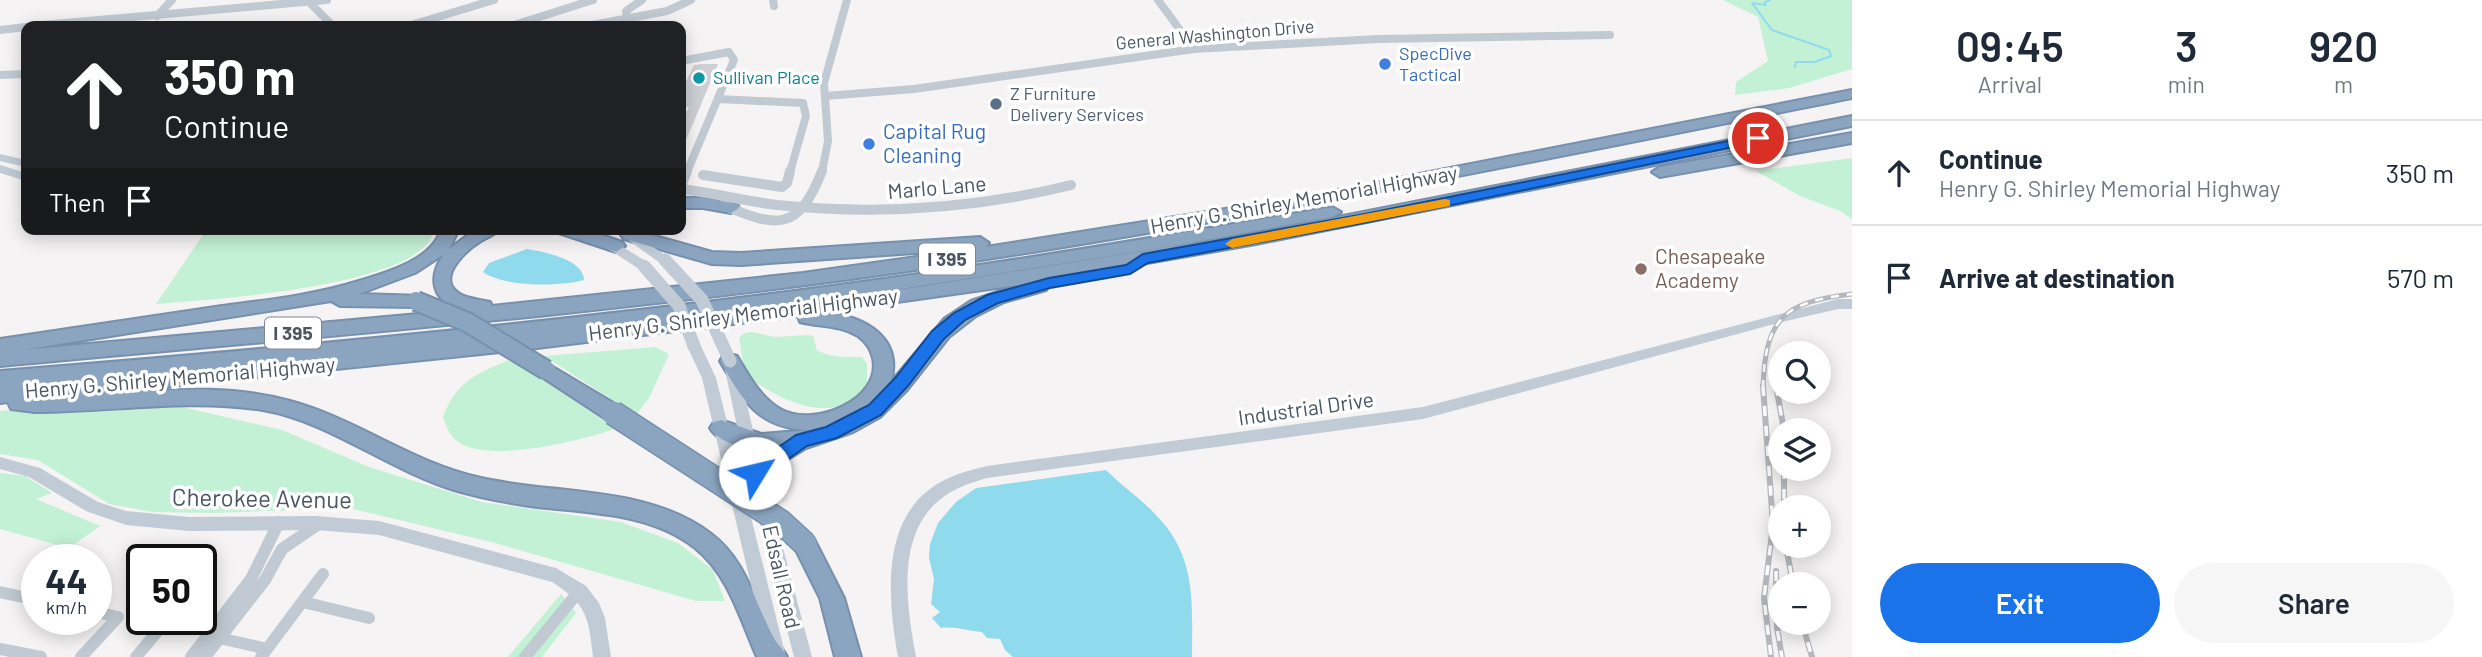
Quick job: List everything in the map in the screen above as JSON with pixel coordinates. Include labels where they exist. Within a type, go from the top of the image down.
[{"type":"highway","points":[[1759,112],[1785,100],[1852,83]]},
{"type":"highway","name":"Henry G. Shirley Memorial Highway","points":[[0,359],[320,331],[803,279],[1090,237],[1389,186],[1852,94]]},
{"type":"highway","points":[[0,379],[455,337],[832,291],[1077,255],[1310,216],[1852,111]]},
{"type":"highway","name":"Henry G. Shirley Memorial Highway","points":[[0,395],[353,363],[760,316],[1143,259],[1479,196],[1852,121]]},
{"type":"highway","points":[[1479,196],[1527,195],[1852,138]]},
{"type":"highway","points":[[686,203],[731,208]]},
{"type":"highway","points":[[480,235],[461,245],[442,268],[442,286],[455,302],[482,307],[585,302]]},
{"type":"highway","points":[[626,235],[712,258],[779,258],[925,246],[1090,237]]},
{"type":"highway","points":[[662,235],[712,253],[779,258]]},
{"type":"highway","points":[[0,346],[272,305],[350,289],[392,276],[420,263],[446,237]]},
{"type":"highway","points":[[722,428],[748,440],[787,443],[830,433],[875,410],[902,382],[938,335],[975,307],[1049,283],[1130,269],[1143,259]]},
{"type":"highway","points":[[272,305],[357,299],[416,301],[439,307],[461,318],[782,522],[804,544],[828,584],[842,626],[848,657]]},
{"type":"highway","points":[[730,361],[752,398],[771,413],[786,420],[827,420],[854,410],[875,392],[885,373],[883,354],[872,335],[862,328],[852,322],[820,317],[760,316]]},
{"type":"highway","points":[[0,401],[30,405],[189,398],[267,403],[297,410],[325,421],[411,466],[443,478],[513,494],[654,516],[688,531],[716,552],[738,585],[767,651],[775,657]]},
{"type":"highway","points":[[754,471],[802,440]]},
{"type":"street","points":[[157,16],[172,0]]},
{"type":"street","points":[[69,21],[236,12],[327,0]]},
{"type":"street","points":[[425,21],[494,0]]},
{"type":"street","points":[[527,21],[593,0]]},
{"type":"street","points":[[627,19],[626,11],[642,0]]},
{"type":"street","points":[[616,21],[667,11],[691,0]]},
{"type":"street","points":[[686,197],[709,201],[751,218],[770,222],[790,218],[805,207],[827,156],[825,80],[847,0]]},
{"type":"street","points":[[1158,0],[1194,49]]},
{"type":"street","points":[[308,1],[328,21]]},
{"type":"street","points":[[0,30],[21,28]]},
{"type":"street","name":"General Washington Drive","points":[[825,96],[914,89],[1194,49],[1378,39],[1610,35]]},
{"type":"street","points":[[686,60],[729,52],[733,63],[686,173]]},
{"type":"street","points":[[0,75],[21,74]]},
{"type":"street","points":[[703,175],[782,187],[787,183],[806,116],[803,103],[718,99]]},
{"type":"street","points":[[0,157],[21,163]]},
{"type":"street","points":[[0,169],[21,175]]},
{"type":"street","name":"Marlo Lane","points":[[686,183],[762,203],[918,210],[1029,195],[1071,185]]},
{"type":"street","name":"Edsall Road","points":[[623,235],[679,306],[709,378],[775,657]]},
{"type":"street","name":"Edsall Road","points":[[624,235],[665,260],[702,300],[730,361],[754,471],[803,657]]},
{"type":"street","name":"Industrial Drive","points":[[907,657],[899,586],[902,541],[908,524],[923,503],[941,488],[962,478],[987,472],[1423,413],[1786,316],[1838,304],[1852,304]]},
{"type":"street","name":"Cherokee Avenue","points":[[0,463],[34,470],[88,506],[125,518],[187,524],[323,522],[379,528],[556,576],[580,590]]},
{"type":"street","points":[[205,657],[251,579],[279,522]]},
{"type":"street","points":[[191,657],[215,636],[265,580],[282,549],[323,522]]},
{"type":"street","points":[[215,636],[264,653],[323,575]]},
{"type":"street","points":[[525,657],[580,590],[591,602],[597,617],[602,657]]},
{"type":"street","points":[[0,592],[21,597]]},
{"type":"street","points":[[303,602],[369,618]]},
{"type":"street","points":[[81,657],[101,635]]},
{"type":"street","points":[[136,657],[154,635]]},
{"type":"street","points":[[0,649],[41,657]]},
{"type":"green space","points":[[1723,0],[1852,0],[1852,69],[1789,88],[1735,95],[1736,82],[1768,61],[1758,17]]},
{"type":"green space","points":[[1852,158],[1852,219],[1840,211],[1800,196],[1756,171]]},
{"type":"green space","points":[[203,235],[430,235],[422,249],[395,265],[356,277],[263,294],[156,304]]},
{"type":"green space","points":[[744,333],[775,337],[809,335],[813,336],[817,350],[823,353],[862,357],[867,364],[867,384],[858,396],[834,407],[822,408],[795,403],[750,378],[743,362],[739,338]]},
{"type":"green space","points":[[655,347],[669,354],[649,398],[636,415],[544,356]]},
{"type":"green space","points":[[511,359],[618,428],[558,444],[507,451],[465,446],[452,436],[443,417],[448,405],[454,395],[470,380]]},
{"type":"green space","points":[[83,405],[173,405],[282,430],[369,467],[482,502],[621,522],[678,543],[713,570],[725,601],[696,601],[495,543],[349,508],[212,513],[153,512],[109,504],[38,460],[0,454],[0,411]]},
{"type":"green space","points":[[0,473],[25,476],[52,493],[36,499],[100,526],[75,544],[54,544],[0,529]]},
{"type":"green space","points":[[561,594],[576,613],[542,657],[508,657]]},
{"type":"water","points":[[527,249],[570,262],[582,273],[584,280],[561,284],[518,283],[504,281],[483,272],[489,263]]},
{"type":"water","points":[[1106,470],[1155,514],[1178,546],[1189,581],[1192,657],[1013,657],[1005,650],[1000,639],[987,638],[982,632],[941,628],[932,618],[940,612],[931,604],[934,579],[929,558],[930,544],[938,523],[956,502],[976,488]]},
{"type":"building","name":"Sullivan Place","points":[[718,64],[686,140],[686,113],[689,107],[686,107],[686,82],[694,65]]},
{"type":"waterway","points":[[1770,0],[1765,2],[1766,5],[1752,3],[1772,30],[1829,50],[1831,56],[1815,62],[1796,62],[1795,67]]},
{"type":"railway","points":[[1763,387],[1768,345],[1783,318],[1794,309],[1810,302],[1852,294]]},
{"type":"railway","points":[[1763,387],[1773,525],[1764,598],[1771,657]]},
{"type":"railway","points":[[1779,404],[1782,418]]},
{"type":"railway","points":[[1784,481],[1784,495]]},
{"type":"railway","points":[[1788,558],[1791,572]]},
{"type":"railway","points":[[1776,571],[1777,628],[1782,657]]},
{"type":"railway","points":[[1806,635],[1812,657]]},
{"type":"slow traffic","points":[[1232,244],[1445,203]]},
{"type":"place","name":"SpecDive Tactical","points":[[1385,64]]},
{"type":"place","name":"Sullivan Place","points":[[699,78]]},
{"type":"place","name":"Z Furniture Delivery Services","points":[[996,104]]},
{"type":"place","name":"Capital Rug Cleaning","points":[[869,144]]},
{"type":"place","name":"Chesapeake Academy","points":[[1641,269]]},
{"type":"route","points":[[755,473],[754,471],[802,440],[830,433],[875,410],[902,382],[938,335],[975,307],[993,299],[1049,283],[1130,269],[1143,259],[1364,219],[1758,138]]}]
